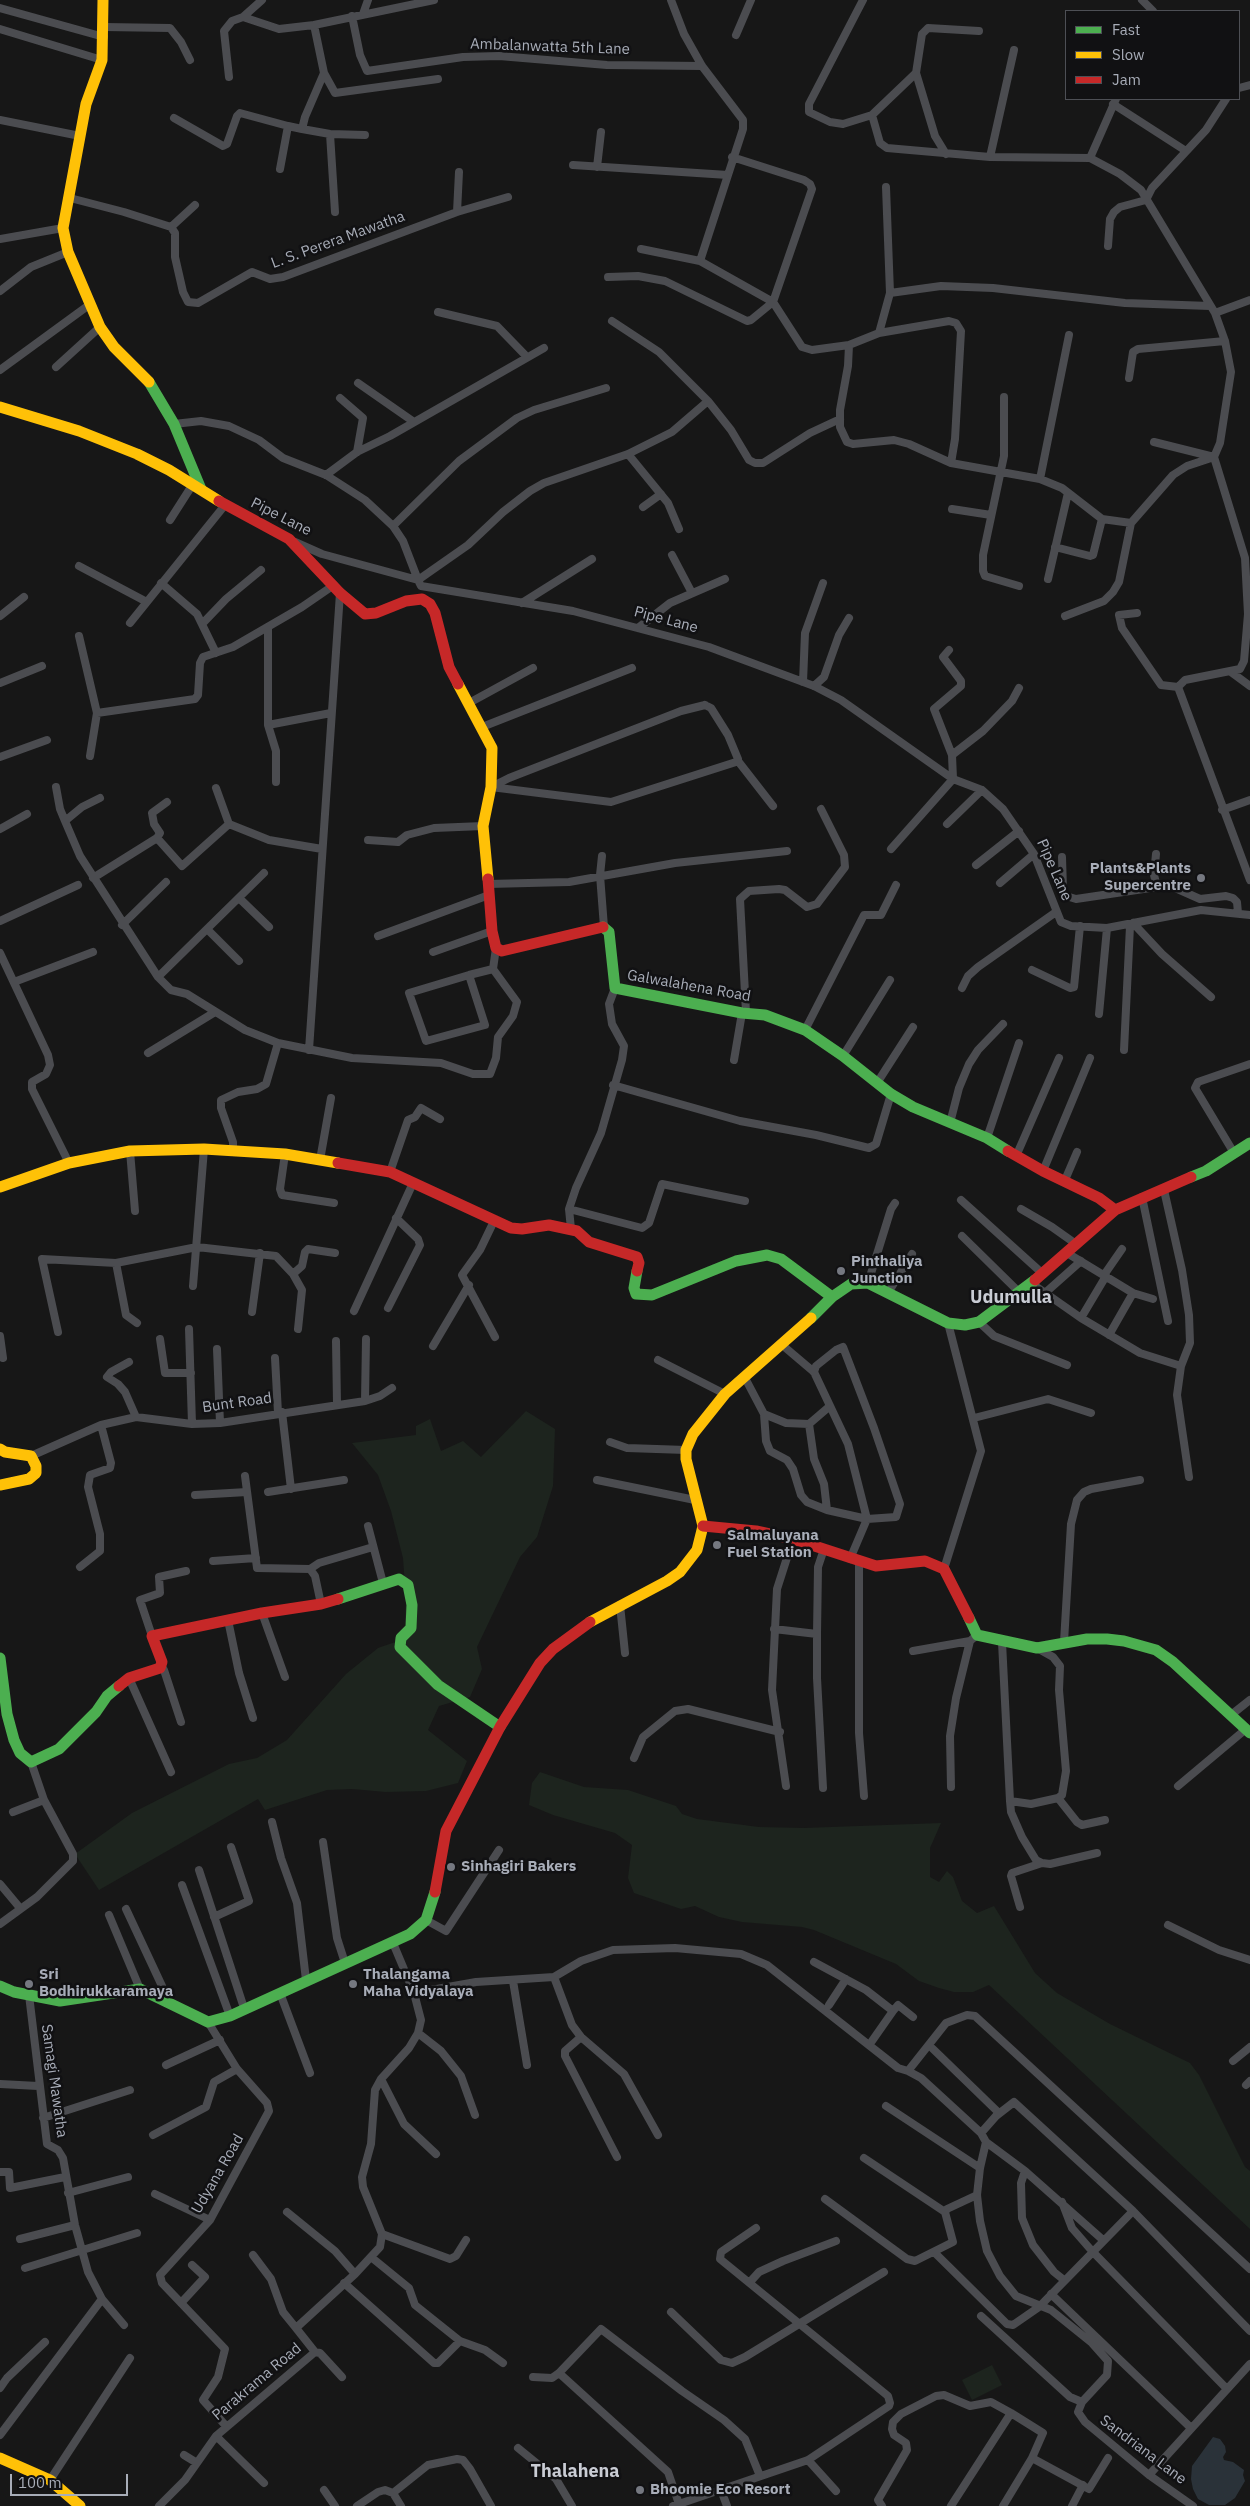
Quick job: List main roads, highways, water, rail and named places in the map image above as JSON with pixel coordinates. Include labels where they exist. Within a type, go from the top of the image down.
[{"type":"place","name":"Plants&Plants Supercentre","points":[[1201,878]]},
{"type":"place","name":"Pinthaliya Junction","points":[[841,1271]]},
{"type":"place","name":"Salmaluyana Fuel Station","points":[[717,1545]]},
{"type":"place","name":"Sinhagiri Bakers","points":[[451,1867]]},
{"type":"place","name":"Sri Bodhirukkaramaya","points":[[29,1984]]},
{"type":"place","name":"Thalangama Maha Vidyalaya","points":[[353,1984]]},
{"type":"place","name":"Bhoomie Eco Resort","points":[[640,2490]]},
{"type":"district","name":"Udumulla","points":[[1011,1298]]},
{"type":"district","name":"Thalahena","points":[[575,2472]]}]
